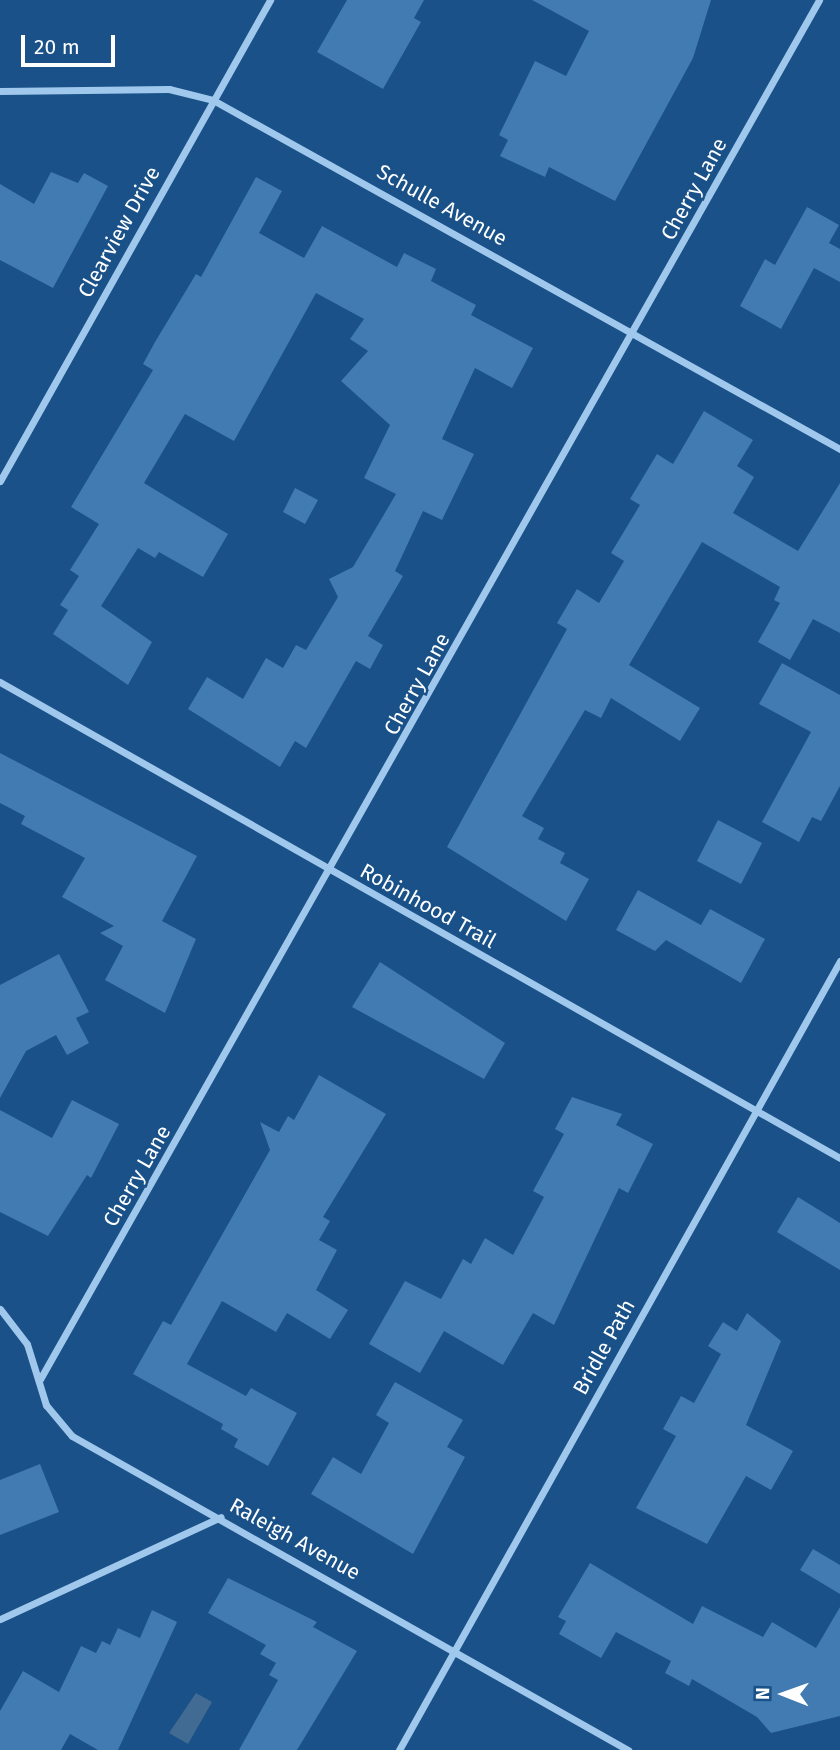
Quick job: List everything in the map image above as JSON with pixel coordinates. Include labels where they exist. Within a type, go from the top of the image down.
[{"type":"street","name":"Clearview Drive","points":[[0,481],[270,0]]},
{"type":"street","name":"Cherry Lane","points":[[39,1381],[332,872],[819,0]]},
{"type":"street","name":"Schulle Avenue","points":[[0,92],[169,89],[213,100],[636,331],[840,449]]},
{"type":"street","name":"Robinhood Trail","points":[[0,682],[840,1158]]},
{"type":"street","name":"Bridle Path","points":[[400,1750],[840,961]]},
{"type":"street","name":"Raleigh Avenue","points":[[0,1309],[27,1344],[46,1405],[72,1436],[456,1649],[628,1750]]},
{"type":"street","points":[[0,1619],[221,1517]]},
{"type":"water","points":[[196,1693],[212,1702],[188,1744],[169,1733]]},
{"type":"building","points":[[347,0],[424,0],[414,18],[421,22],[383,89],[317,52]]},
{"type":"building","points":[[532,0],[711,0],[693,58],[615,201],[549,167],[545,177],[500,156],[508,140],[499,135],[535,61],[566,76],[589,31]]},
{"type":"building","points":[[51,172],[78,183],[84,173],[108,186],[53,288],[0,260],[0,184],[34,204]]},
{"type":"building","points":[[256,177],[282,191],[259,233],[304,258],[322,226],[397,267],[404,253],[436,269],[431,281],[476,305],[471,315],[533,348],[512,388],[475,368],[442,439],[474,454],[442,520],[423,511],[395,571],[403,576],[368,636],[383,645],[370,669],[356,661],[306,748],[295,741],[280,767],[188,709],[207,677],[243,699],[266,658],[283,668],[296,645],[306,650],[338,597],[329,579],[353,567],[396,494],[364,478],[390,425],[341,381],[368,351],[350,339],[364,319],[316,293],[234,441],[185,414],[144,483],[228,534],[203,577],[159,552],[155,558],[138,548],[101,606],[152,642],[128,685],[53,634],[68,610],[60,605],[79,576],[70,570],[99,524],[71,507],[153,370],[143,364],[155,342],[196,274],[201,277]]},
{"type":"building","points":[[807,207],[839,225],[829,243],[840,249],[840,282],[814,268],[781,329],[740,306],[765,259],[775,265]]},
{"type":"building","points":[[704,411],[753,440],[737,466],[754,477],[733,513],[798,551],[840,483],[840,633],[813,619],[790,660],[758,642],[780,603],[774,600],[780,587],[702,542],[629,665],[700,708],[680,741],[611,698],[601,718],[585,710],[522,816],[544,828],[538,839],[565,853],[560,863],[589,879],[566,921],[447,847],[567,629],[557,623],[577,589],[599,603],[624,561],[611,553],[640,505],[630,499],[657,454],[673,464]]},
{"type":"building","points":[[295,488],[318,500],[305,524],[283,512]]},
{"type":"building","points":[[782,663],[840,695],[840,786],[821,821],[812,817],[799,842],[762,822],[811,732],[759,704]]},
{"type":"building","points":[[0,753],[197,856],[162,921],[196,939],[165,1013],[105,980],[123,946],[100,933],[114,926],[62,897],[85,858],[21,824],[25,816],[0,803]]},
{"type":"building","points":[[718,820],[762,843],[741,884],[697,861]]},
{"type":"building","points":[[638,890],[701,925],[710,909],[765,939],[741,983],[666,940],[655,951],[616,930]]},
{"type":"building","points":[[59,954],[89,1012],[76,1018],[89,1043],[67,1055],[56,1035],[26,1051],[0,1098],[0,985]]},
{"type":"building","points":[[380,962],[505,1043],[484,1079],[352,1007]]},
{"type":"building","points":[[319,1075],[386,1114],[323,1217],[330,1221],[319,1240],[337,1250],[316,1290],[348,1310],[330,1339],[287,1313],[276,1332],[222,1301],[187,1364],[246,1396],[251,1388],[297,1413],[268,1466],[234,1447],[238,1439],[221,1429],[223,1424],[133,1374],[163,1321],[171,1325],[270,1150],[260,1122],[279,1132],[288,1116],[294,1120]]},
{"type":"building","points":[[572,1097],[622,1114],[616,1125],[653,1144],[628,1193],[619,1188],[554,1325],[533,1313],[503,1365],[444,1331],[420,1373],[369,1344],[405,1281],[441,1299],[463,1259],[471,1264],[485,1238],[513,1255],[544,1197],[533,1191],[564,1134],[555,1129]]},
{"type":"building","points":[[72,1100],[119,1124],[91,1178],[87,1175],[48,1236],[0,1212],[0,1110],[52,1138]]},
{"type":"building","points":[[798,1197],[840,1223],[840,1270],[777,1232]]},
{"type":"building","points":[[747,1313],[781,1341],[746,1425],[793,1451],[771,1490],[746,1476],[707,1544],[636,1508],[676,1436],[663,1429],[681,1396],[694,1403],[721,1354],[708,1346],[723,1322],[737,1331]]},
{"type":"building","points":[[395,1382],[463,1420],[447,1447],[465,1457],[413,1554],[311,1494],[333,1457],[361,1474],[389,1423],[376,1415]]},
{"type":"building","points":[[40,1464],[59,1512],[0,1535],[0,1480]]},
{"type":"building","points":[[813,1549],[840,1565],[840,1594],[800,1570]]},
{"type":"building","points":[[590,1563],[693,1624],[702,1606],[763,1637],[772,1622],[816,1648],[840,1607],[840,1716],[771,1733],[757,1717],[692,1679],[689,1686],[665,1673],[671,1661],[616,1632],[601,1658],[559,1634],[566,1621],[558,1617]]},
{"type":"building","points":[[228,1578],[317,1622],[313,1627],[357,1651],[297,1750],[239,1750],[278,1680],[269,1675],[276,1663],[260,1654],[266,1645],[208,1613]]},
{"type":"building","points":[[152,1610],[177,1622],[118,1750],[98,1750],[70,1734],[61,1750],[0,1750],[0,1711],[23,1671],[59,1692],[81,1646],[96,1653],[102,1641],[110,1645],[118,1628],[140,1638]]}]
